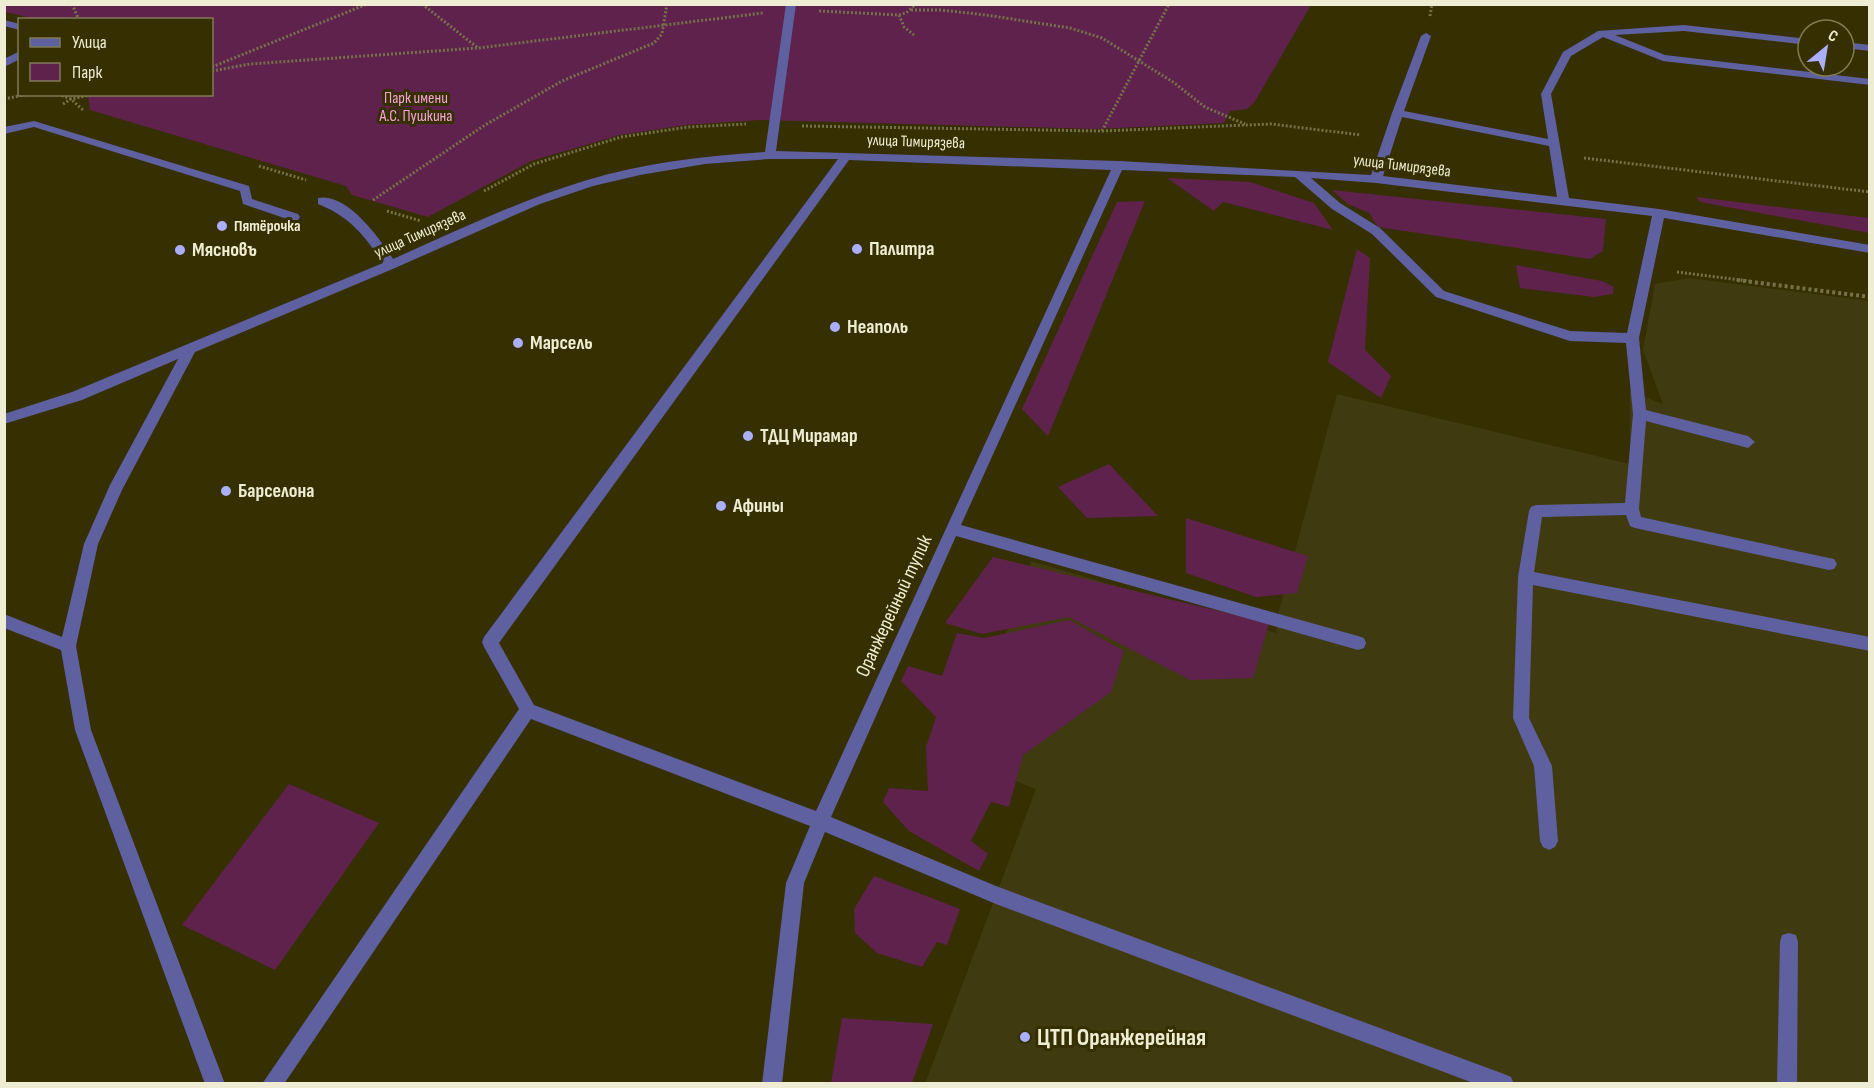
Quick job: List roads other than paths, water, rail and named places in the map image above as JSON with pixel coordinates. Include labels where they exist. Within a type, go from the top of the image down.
[{"type":"street","points":[[770,155],[790,7]]},
{"type":"street","points":[[1563,200],[1546,94],[1567,54],[1602,33],[1684,28],[1796,41]]},
{"type":"street","points":[[1602,33],[1663,58],[1869,82]]},
{"type":"street","points":[[1376,179],[1397,113],[1426,36]]},
{"type":"street","points":[[4,64],[18,55]]},
{"type":"street","points":[[1397,113],[1555,149]]},
{"type":"street","points":[[4,131],[34,124],[246,189],[247,201],[294,217]]},
{"type":"street","name":"улица Тимирязева","points":[[4,419],[77,396],[391,265],[536,201],[590,183],[640,171],[705,160],[770,155],[846,156],[1298,173],[1376,179],[1563,200],[1659,213],[1869,249]]},
{"type":"street","points":[[846,156],[490,642],[528,710],[820,822],[996,895],[1504,1083]]},
{"type":"street","name":"Оранжерейный тупик","points":[[772,1083],[795,883],[840,773],[1119,165]]},
{"type":"street","points":[[1298,173],[1336,206],[1376,231],[1440,294],[1570,336],[1632,338]]},
{"type":"street","points":[[322,201],[339,207],[364,225],[391,265]]},
{"type":"street","points":[[1659,213],[1632,338],[1640,414],[1632,508],[1635,522],[1829,564]]},
{"type":"street","points":[[191,348],[115,489],[91,544],[68,646],[83,730],[215,1083]]},
{"type":"street","points":[[1640,414],[1748,442]]},
{"type":"street","points":[[1549,840],[1543,766],[1521,718],[1526,577],[1536,511],[1632,508]]},
{"type":"street","points":[[952,529],[1358,643]]},
{"type":"street","points":[[1526,577],[1869,644]]},
{"type":"street","points":[[4,621],[68,646]]},
{"type":"street","points":[[272,1083],[528,710]]},
{"type":"street","points":[[1787,1083],[1789,942]]},
{"type":"place","name":"Пятёрочка","points":[[222,226]]},
{"type":"place","name":"Палитра","points":[[857,249]]},
{"type":"place","name":"Мясновъ","points":[[180,250]]},
{"type":"place","name":"Неаполь","points":[[835,327]]},
{"type":"place","name":"Марсель","points":[[518,343]]},
{"type":"place","name":"ТДЦ Мирамар","points":[[748,436]]},
{"type":"place","name":"Барселона","points":[[226,491]]},
{"type":"place","name":"Афины","points":[[721,506]]},
{"type":"place","name":"ЦТП Оранжерейная","points":[[1025,1037]]},
{"type":"park label","name":"Парк имени А.С. Пушкина","points":[[416,107]]}]
